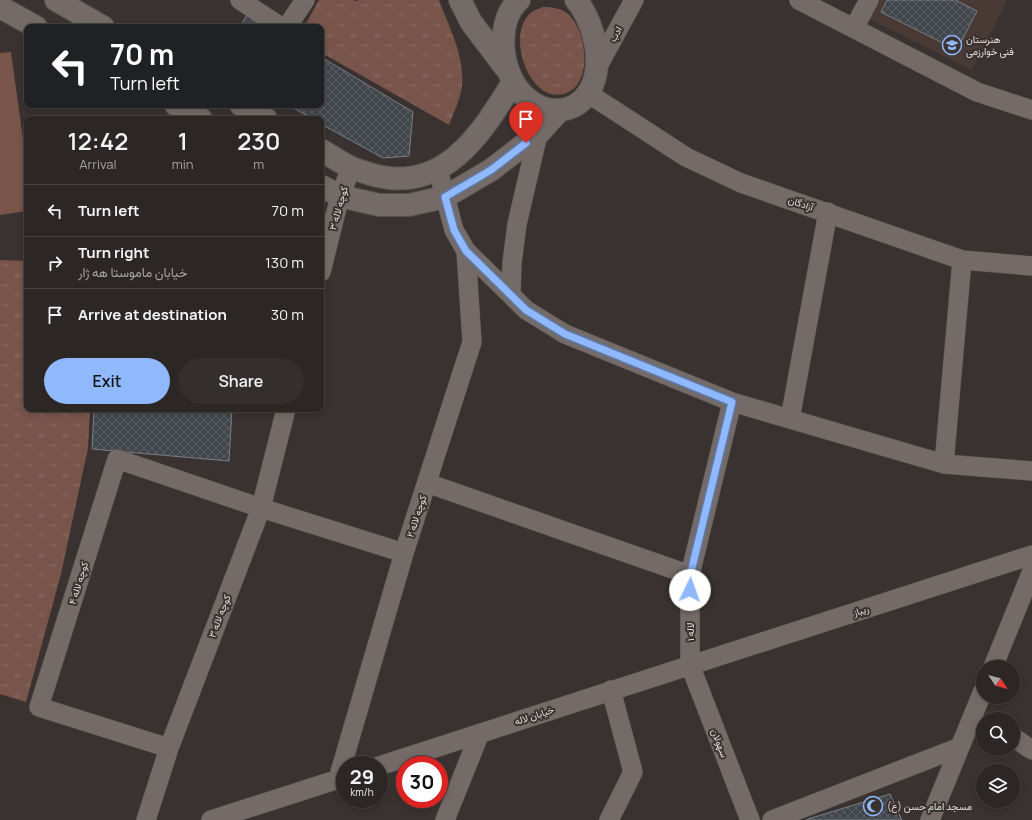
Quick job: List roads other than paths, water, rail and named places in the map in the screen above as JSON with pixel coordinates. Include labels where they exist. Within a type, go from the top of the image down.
[{"type":"street","points":[[56,0],[99,24]]},
{"type":"street","points":[[240,0],[276,24]]},
{"type":"street","points":[[289,24],[305,0]]},
{"type":"street","points":[[460,0],[471,22],[510,76],[521,94],[538,107],[560,110]]},
{"type":"street","points":[[324,152],[351,168],[393,179],[413,178],[438,170],[459,154],[480,132],[495,112],[510,76],[503,46],[503,32],[507,16],[514,4],[519,0]]},
{"type":"street","points":[[324,188],[340,196],[379,205],[409,205],[445,197],[491,170],[538,134],[560,110],[580,102],[589,94],[596,77],[597,68],[595,42],[586,16],[576,0]]},
{"type":"street","name":"ادب","points":[[597,68],[634,0]]},
{"type":"street","points":[[799,0],[977,92],[1032,110]]},
{"type":"street","points":[[854,28],[869,0]]},
{"type":"street","points":[[0,7],[31,24]]},
{"type":"street","name":"آزادگان","points":[[589,94],[686,157],[741,183],[828,212],[962,260],[1032,266]]},
{"type":"street","points":[[181,108],[196,116]]},
{"type":"street","points":[[246,108],[261,116]]},
{"type":"street","points":[[511,295],[512,263],[517,224],[538,134]]},
{"type":"street","name":"کوچه لاله ۳","points":[[324,260],[340,196],[351,168]]},
{"type":"street","points":[[438,170],[454,230],[466,251],[526,310],[565,334],[732,402],[944,464],[1032,471]]},
{"type":"street","points":[[790,419],[828,212]]},
{"type":"street","name":"کوچه لاله ۲","points":[[347,756],[404,553],[472,342],[466,251]]},
{"type":"street","points":[[944,464],[962,260]]},
{"type":"street","name":"لاله ۱","points":[[690,665],[690,576],[732,402]]},
{"type":"street","name":"کوچه لاله ۳","points":[[146,820],[169,748],[260,508],[285,412]]},
{"type":"street","name":"کوچه لاله ۴","points":[[169,748],[39,707],[117,458],[260,508]]},
{"type":"street","points":[[427,483],[690,576]]},
{"type":"street","points":[[260,508],[404,553]]},
{"type":"street","name":"ریباز","points":[[690,665],[1032,554]]},
{"type":"street","points":[[996,660],[1032,571]]},
{"type":"street","name":"خیابان لاله","points":[[388,763],[690,665]]},
{"type":"street","name":"سهولان","points":[[690,665],[750,820]]},
{"type":"street","points":[[609,820],[633,772],[611,690]]},
{"type":"street","points":[[930,820],[960,747],[976,721]]},
{"type":"street","points":[[445,820],[480,733]]},
{"type":"street","points":[[1020,742],[1032,750]]},
{"type":"street","points":[[772,820],[960,747]]},
{"type":"street","points":[[211,820],[336,780]]},
{"type":"place","name":"هنرستان فنی خوارزمی","points":[[952,45]]},
{"type":"place","name":"مسجد امام حسن (ع)","points":[[873,806]]}]
